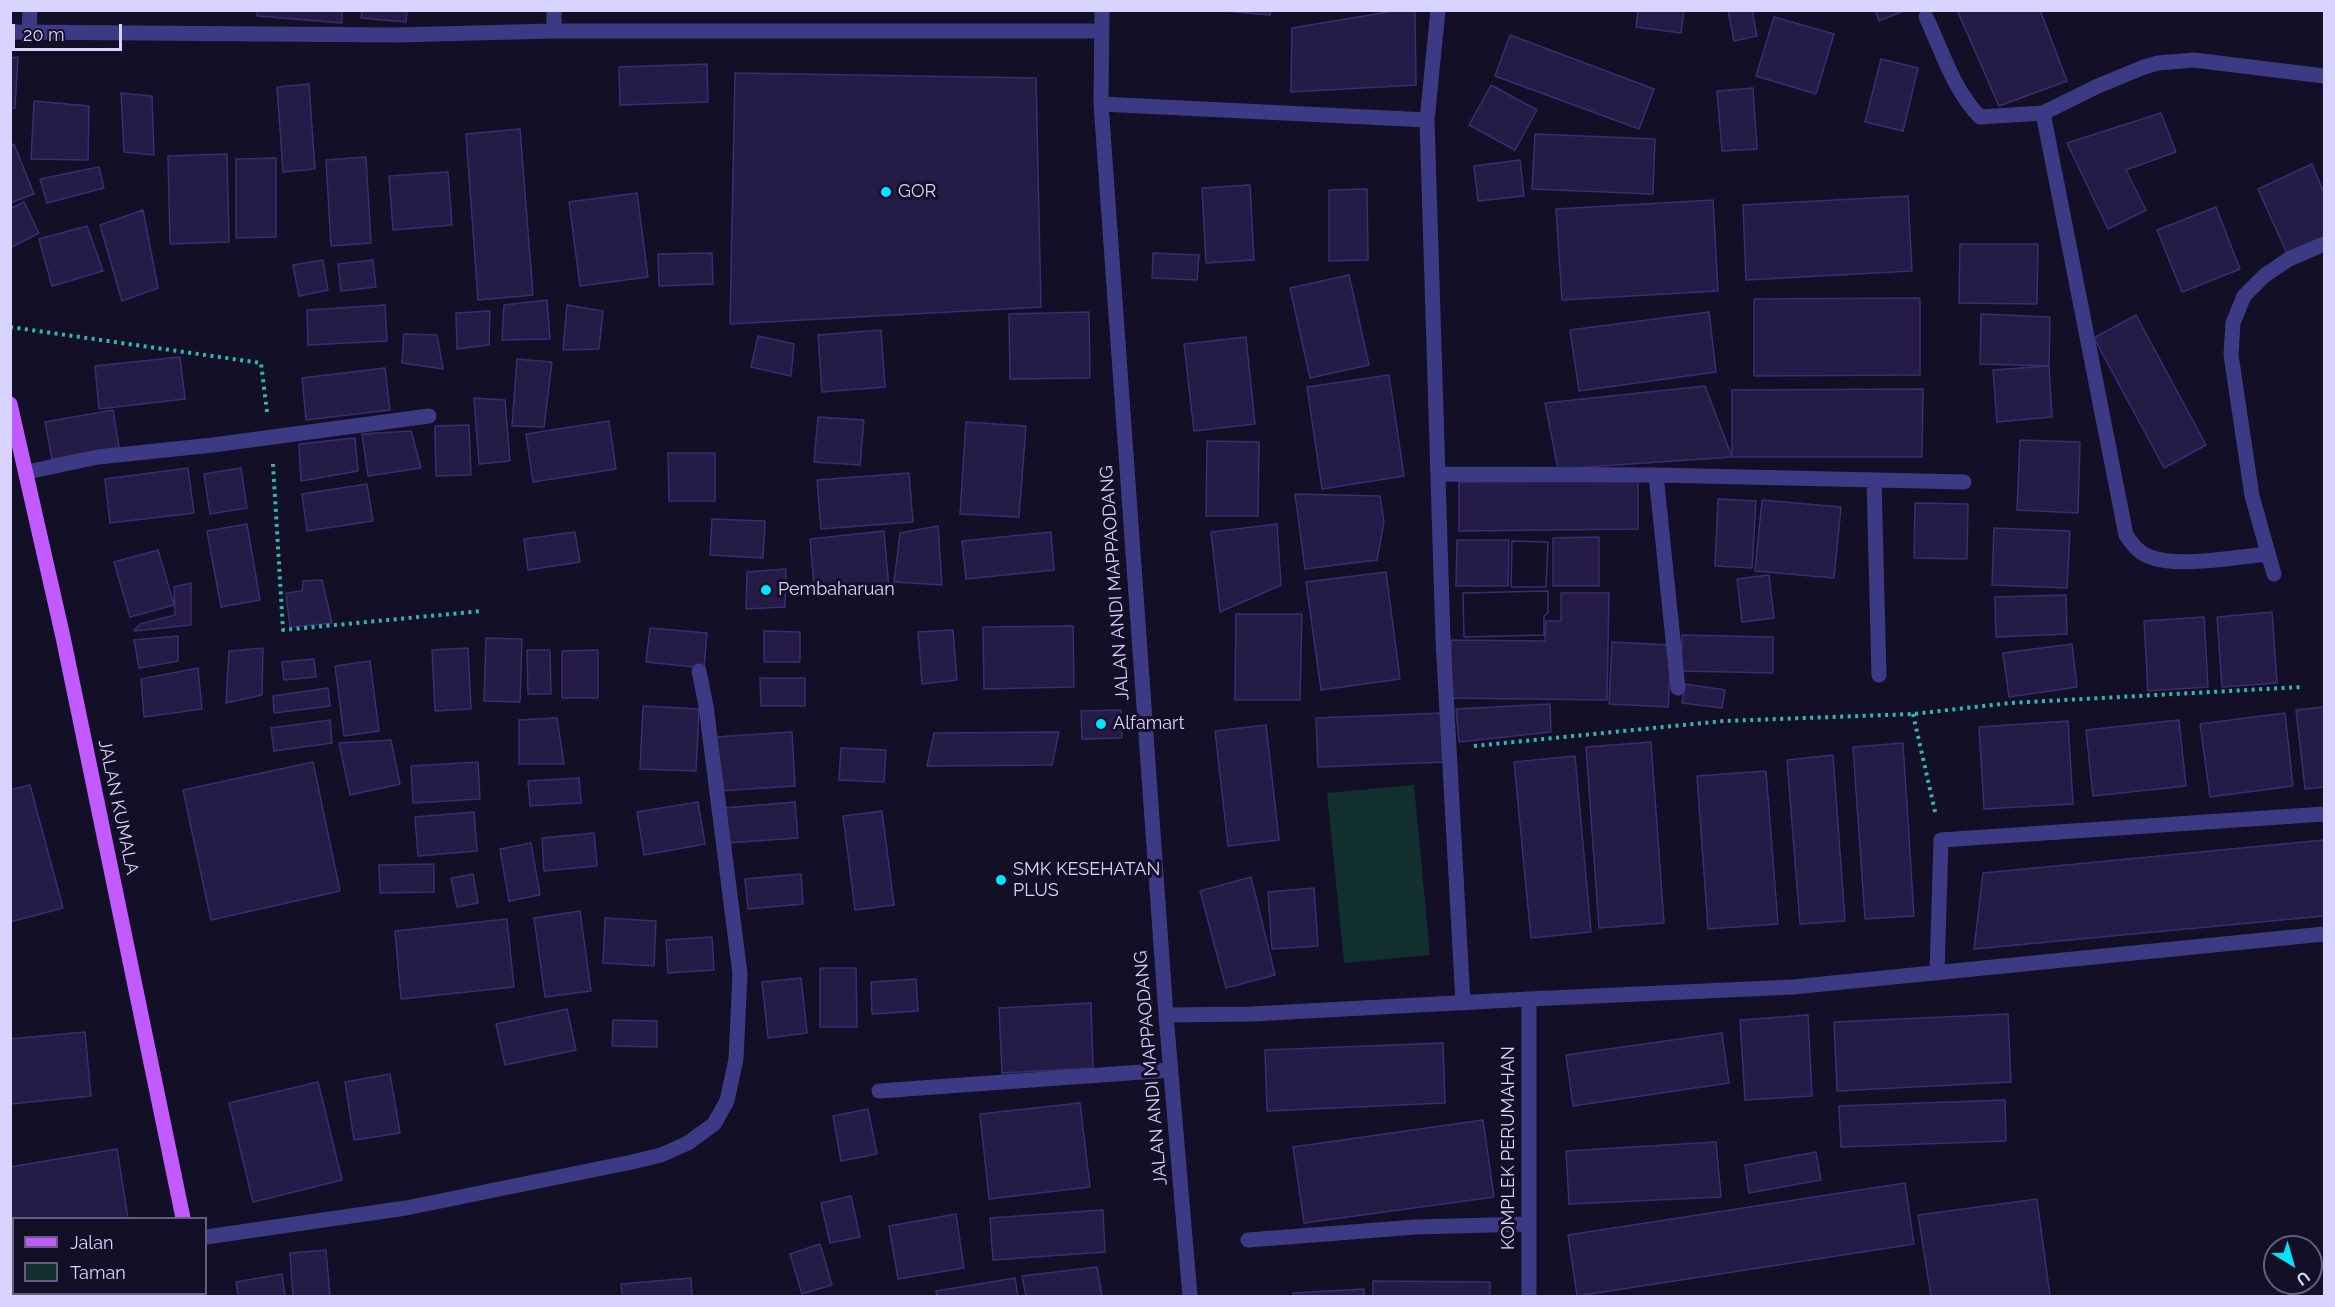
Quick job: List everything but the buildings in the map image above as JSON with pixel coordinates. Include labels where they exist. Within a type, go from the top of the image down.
[{"type":"main road","name":"JALAN KUMALA","points":[[10,404],[63,636],[183,1217]]},
{"type":"street","points":[[29,32],[30,10]]},
{"type":"street","points":[[554,10],[554,32]]},
{"type":"street","name":"JALAN ANDI MAPPAODANG","points":[[1102,10],[1101,104],[1170,1070],[1190,1296]]},
{"type":"street","points":[[1438,10],[1426,120],[1443,639],[1463,1003]]},
{"type":"street","points":[[1926,17],[1958,88],[1968,105],[1980,117],[2043,113],[2144,67],[2177,60],[2194,60],[2325,76]]},
{"type":"street","points":[[10,32],[396,35],[554,32],[1101,31]]},
{"type":"street","points":[[1101,104],[1426,120]]},
{"type":"street","points":[[2043,113],[2126,535],[2136,549],[2149,557],[2169,563],[2267,554]]},
{"type":"street","points":[[2274,574],[2252,496],[2230,355],[2233,323],[2244,296],[2264,276],[2289,259],[2325,244]]},
{"type":"street","points":[[27,472],[98,458],[429,416]]},
{"type":"street","points":[[1439,474],[1656,475],[1964,482]]},
{"type":"street","points":[[1656,475],[1678,688]]},
{"type":"street","points":[[1874,480],[1879,675]]},
{"type":"street","points":[[207,1237],[406,1208],[632,1162],[661,1155],[688,1143],[714,1124],[727,1101],[736,1059],[740,974],[706,706],[699,671]]},
{"type":"street","points":[[1937,973],[1941,840],[2325,814]]},
{"type":"street","points":[[1166,1015],[1252,1014],[1793,987],[2325,934]]},
{"type":"street","name":"KOMPLEK PERUMAHAN","points":[[1529,999],[1529,1296]]},
{"type":"street","points":[[879,1091],[1170,1070]]},
{"type":"street","points":[[1248,1240],[1416,1227],[1529,1224]]},
{"type":"path","points":[[10,327],[261,363],[270,436],[283,630],[482,612]]},
{"type":"path","points":[[1450,749],[1724,721],[1913,714],[2010,703],[2302,687]]},
{"type":"path","points":[[1913,714],[1941,840]]},
{"type":"green space","points":[[1414,785],[1430,955],[1344,963],[1327,793]]},
{"type":"place","name":"GOR","points":[[886,192]]},
{"type":"place","name":"Pembaharuan","points":[[766,590]]},
{"type":"place","name":"Alfamart","points":[[1101,724]]},
{"type":"place","name":"SMK KESEHATAN PLUS","points":[[1001,880]]}]
